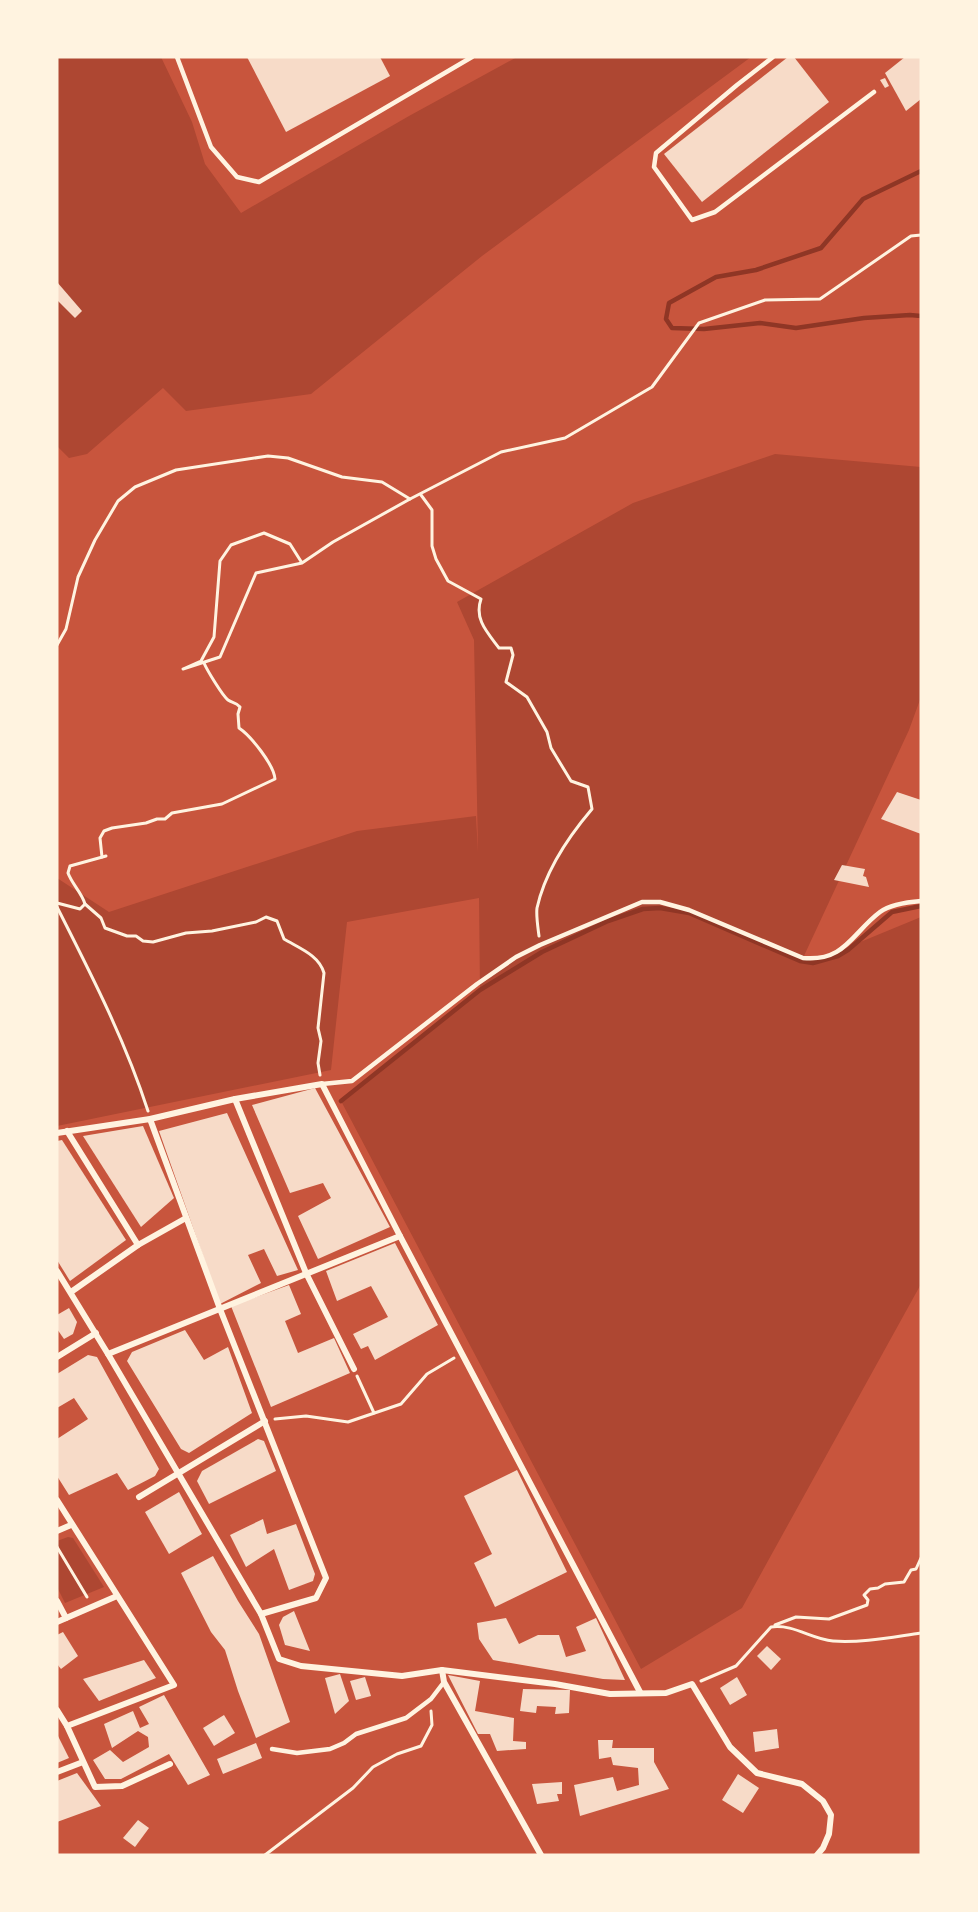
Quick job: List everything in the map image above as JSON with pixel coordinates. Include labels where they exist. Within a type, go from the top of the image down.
[{"type":"street","points":[[57,1133],[150,1119],[235,1099],[322,1084],[640,1692]]},
{"type":"street","points":[[235,1099],[306,1273],[354,1369]]},
{"type":"street","points":[[150,1119],[220,1310],[326,1578],[316,1598],[261,1614]]},
{"type":"street","points":[[67,1131],[138,1245]]},
{"type":"street","points":[[71,1292],[138,1245],[186,1218]]},
{"type":"street","points":[[108,1354],[400,1236]]},
{"type":"street","points":[[57,1271],[96,1333],[261,1614],[279,1659],[301,1666],[402,1676],[442,1670],[555,1684],[610,1694],[640,1692],[666,1694],[692,1684],[730,1747],[757,1773],[802,1784],[823,1801],[831,1815],[829,1834],[817,1855]]},
{"type":"street","points":[[57,1357],[96,1333]]},
{"type":"street","points":[[139,1497],[265,1421]]},
{"type":"street","points":[[57,1500],[174,1685],[67,1726]]},
{"type":"street","points":[[57,1531],[71,1525]]},
{"type":"street","points":[[57,1622],[117,1596]]},
{"type":"street","points":[[57,1601],[66,1618]]},
{"type":"street","points":[[442,1670],[444,1682],[541,1855]]},
{"type":"street","points":[[57,1710],[67,1726],[95,1787],[123,1786],[170,1764]]},
{"type":"street","points":[[57,1772],[83,1762]]},
{"type":"lane","points":[[177,57],[211,147],[237,177],[259,182],[472,57]]},
{"type":"lane","points":[[773,57],[736,85],[656,153],[654,166],[692,220],[715,212],[874,92]]},
{"type":"lane","points":[[322,1084],[352,1081],[477,984],[516,957],[642,902],[660,903],[689,910],[803,958],[812,959],[841,950],[879,913],[890,906],[921,901]]},
{"type":"lane","points":[[272,1749],[297,1753],[330,1749],[356,1734],[406,1718],[430,1699],[444,1682]]},
{"type":"path","points":[[302,563],[291,544],[264,533],[231,545],[220,561],[214,638],[201,661],[183,669],[220,657],[256,573],[302,563],[333,542],[410,499],[501,452],[565,438],[652,387],[699,323],[765,300],[820,299],[911,236],[921,235]]},
{"type":"path","points":[[57,645],[66,629],[78,577],[94,540],[118,501],[135,488],[176,470],[268,456],[288,458],[342,477],[382,482],[410,499]]},
{"type":"path","points":[[421,495],[432,510],[432,546],[436,559],[448,580],[481,598],[477,610],[484,628],[499,648],[511,648],[513,656],[506,682],[527,697],[547,732],[551,748],[571,781],[588,787],[592,808],[572,833],[551,870],[537,909],[540,945]]},
{"type":"path","points":[[204,663],[210,676],[228,700],[236,702],[240,707],[239,728],[249,735],[260,750],[275,773],[275,779],[222,804],[172,813],[165,819],[104,831],[100,838],[104,856],[70,866],[68,873],[73,885],[84,898],[85,904],[101,918],[105,928],[127,936],[136,936],[143,941],[153,942],[186,933],[212,931],[256,922],[266,917],[277,921],[284,939],[304,948],[322,965],[324,973],[318,1028],[321,1041],[318,1063],[322,1084]]},
{"type":"path","points":[[57,903],[80,909],[85,904]]},
{"type":"path","points":[[57,907],[95,981],[135,1071],[150,1119]]},
{"type":"path","points":[[265,1421],[306,1416],[348,1422],[401,1404],[427,1374],[462,1353]]},
{"type":"path","points":[[354,1369],[374,1413]]},
{"type":"path","points":[[57,1547],[92,1607]]},
{"type":"path","points":[[692,1684],[736,1666],[771,1627],[796,1617],[830,1619],[850,1610],[860,1609],[867,1605],[864,1595],[870,1589],[885,1584],[904,1582],[911,1570],[916,1569],[921,1558]]},
{"type":"path","points":[[771,1627],[784,1625],[831,1641],[857,1641],[921,1633]]},
{"type":"path","points":[[265,1855],[352,1788],[373,1767],[397,1754],[421,1746],[432,1725],[430,1699]]},
{"type":"shaded area","points":[[57,57],[161,57],[192,122],[205,164],[241,213],[517,57],[751,57],[482,256],[311,394],[186,411],[163,388],[87,454],[69,458],[57,446]]},
{"type":"shaded area","points":[[775,454],[921,467],[921,697],[909,730],[803,958],[824,957],[921,917],[921,1284],[742,1608],[641,1669],[341,1101],[480,990],[479,898],[347,922],[331,1070],[57,1126],[57,878],[109,912],[357,831],[476,816],[478,853],[474,640],[457,602],[633,503]]},
{"type":"shaded area","points":[[68,1537],[73,1538],[104,1587],[65,1603],[57,1587],[57,1541]]},
{"type":"building","points":[[247,57],[380,57],[390,76],[286,132]]},
{"type":"building","points":[[788,57],[794,57],[829,102],[702,202],[664,154]]},
{"type":"building","points":[[905,57],[921,57],[921,99],[906,111],[885,73]]},
{"type":"building","points":[[885,78],[889,86],[885,88],[880,80]]},
{"type":"building","points":[[57,282],[82,311],[75,318],[57,300]]},
{"type":"building","points":[[897,792],[921,800],[921,834],[881,819]]},
{"type":"building","points":[[842,865],[865,869],[863,876],[866,877],[869,887],[834,880]]},
{"type":"building","points":[[315,1088],[390,1227],[318,1259],[298,1216],[331,1198],[323,1183],[290,1193],[252,1105]]},
{"type":"building","points":[[227,1113],[298,1270],[277,1276],[264,1249],[248,1255],[261,1283],[220,1304],[159,1131]]},
{"type":"building","points":[[143,1126],[174,1198],[141,1227],[83,1136]]},
{"type":"building","points":[[62,1140],[126,1240],[70,1281],[57,1260],[57,1141]]},
{"type":"building","points":[[395,1243],[438,1325],[375,1360],[368,1346],[361,1349],[353,1334],[388,1317],[371,1286],[337,1301],[326,1271]]},
{"type":"building","points":[[289,1285],[301,1314],[285,1321],[298,1353],[334,1338],[350,1373],[271,1407],[231,1306]]},
{"type":"building","points":[[69,1308],[77,1322],[73,1334],[64,1339],[57,1329],[57,1315]]},
{"type":"building","points":[[185,1330],[204,1360],[228,1347],[252,1413],[189,1453],[181,1449],[127,1361],[132,1352]]},
{"type":"building","points":[[88,1355],[97,1357],[159,1469],[155,1476],[128,1490],[117,1473],[69,1495],[57,1476],[57,1439],[88,1419],[74,1398],[57,1408],[57,1374]]},
{"type":"building","points":[[258,1439],[264,1441],[276,1471],[209,1504],[197,1481],[202,1471]]},
{"type":"building","points":[[517,1470],[567,1572],[495,1607],[474,1563],[492,1554],[464,1496]]},
{"type":"building","points":[[179,1492],[202,1534],[169,1554],[145,1512]]},
{"type":"building","points":[[263,1519],[267,1534],[296,1524],[315,1574],[313,1581],[289,1590],[274,1549],[246,1567],[230,1535]]},
{"type":"building","points":[[213,1556],[259,1634],[290,1722],[256,1738],[225,1650],[211,1632],[181,1573]]},
{"type":"building","points":[[294,1611],[310,1651],[285,1645],[279,1625],[283,1617]]},
{"type":"building","points":[[506,1618],[519,1644],[538,1635],[559,1635],[566,1657],[586,1651],[576,1627],[596,1618],[625,1680],[603,1679],[493,1660],[479,1639],[477,1623]]},
{"type":"building","points":[[63,1632],[78,1656],[61,1669],[57,1664],[57,1635]]},
{"type":"building","points":[[767,1646],[781,1659],[771,1670],[757,1656]]},
{"type":"building","points":[[144,1660],[156,1678],[99,1701],[83,1679]]},
{"type":"building","points":[[340,1674],[349,1701],[335,1714],[325,1678]]},
{"type":"building","points":[[448,1675],[480,1681],[475,1711],[514,1718],[513,1741],[526,1742],[526,1749],[497,1751],[490,1734],[478,1734]]},
{"type":"building","points":[[365,1677],[371,1696],[356,1700],[350,1681]]},
{"type":"building","points":[[737,1677],[747,1695],[730,1705],[720,1688]]},
{"type":"building","points":[[523,1689],[570,1690],[569,1713],[555,1714],[556,1707],[537,1706],[536,1713],[520,1711]]},
{"type":"building","points":[[164,1695],[210,1775],[188,1785],[169,1754],[121,1779],[105,1779],[93,1760],[110,1750],[123,1762],[149,1747],[148,1737],[138,1731],[112,1748],[104,1724],[133,1711],[140,1728],[149,1724],[139,1707]]},
{"type":"building","points":[[224,1715],[235,1733],[214,1746],[203,1728]]},
{"type":"building","points":[[777,1729],[779,1748],[755,1752],[753,1732]]},
{"type":"building","points":[[57,1734],[69,1758],[57,1763]]},
{"type":"building","points":[[598,1740],[613,1740],[612,1748],[654,1748],[654,1762],[669,1789],[580,1816],[574,1785],[613,1777],[617,1791],[639,1785],[638,1768],[613,1765],[611,1757],[599,1759]]},
{"type":"building","points":[[256,1743],[262,1758],[223,1774],[217,1759]]},
{"type":"building","points":[[77,1773],[101,1806],[57,1822],[57,1781]]},
{"type":"building","points":[[738,1774],[759,1788],[743,1813],[722,1800]]},
{"type":"building","points":[[562,1782],[562,1794],[557,1794],[559,1801],[537,1804],[532,1784]]},
{"type":"building","points":[[138,1820],[149,1828],[135,1847],[123,1838]]},
{"type":"waterway","points":[[921,171],[863,199],[821,248],[756,270],[716,277],[669,303],[666,319],[672,328],[704,329],[760,323],[796,328],[864,318],[921,316]]},
{"type":"waterway","points":[[341,1101],[480,990],[542,952],[608,921],[643,909],[660,908],[689,913],[800,961],[813,963],[838,956],[848,950],[892,912],[921,906]]}]
